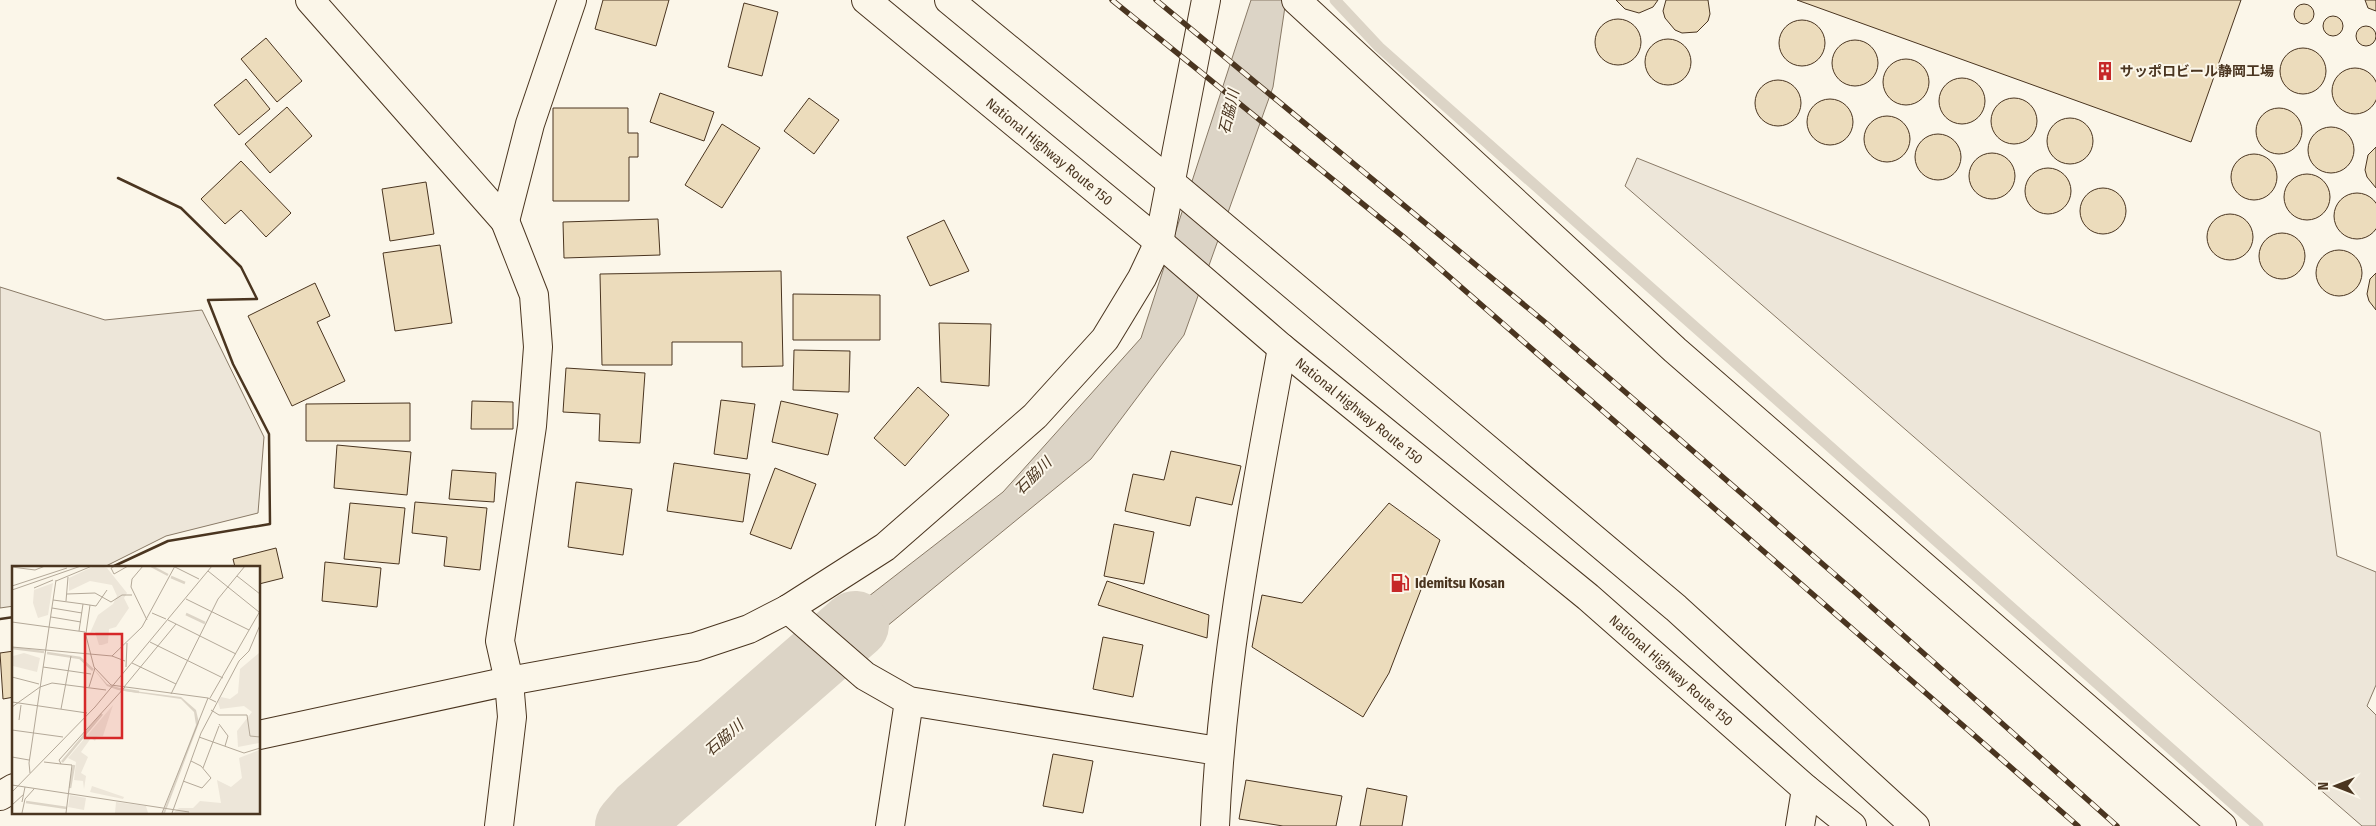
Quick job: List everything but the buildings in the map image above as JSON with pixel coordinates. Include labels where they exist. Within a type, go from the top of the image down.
[{"type":"main road","points":[[310,0],[505,221],[534,295],[538,347],[532,426],[500,641],[509,681],[512,717],[499,826]]},
{"type":"main road","points":[[505,221],[530,124],[572,0]]},
{"type":"main road","name":"National Highway Route 150","points":[[866,0],[1161,244],[1282,348],[1588,597],[1806,789],[1852,826]]},
{"type":"main road","points":[[949,0],[1176,186],[1676,608],[1915,826]]},
{"type":"main road","points":[[260,735],[509,681],[695,647],[749,629],[788,609],[884,547],[1035,416],[1105,339],[1142,278],[1161,244],[1176,186],[1206,0]]},
{"type":"main road","points":[[1296,0],[1675,350],[2222,826]]},
{"type":"main road","points":[[1215,826],[1218,751],[1246,540],[1282,348]]},
{"type":"main road","points":[[788,609],[865,676],[909,701],[1218,751]]},
{"type":"main road","points":[[890,826],[909,701]]},
{"type":"main road","points":[[0,796],[12,789]]},
{"type":"main road","points":[[1800,826],[1806,789]]},
{"type":"shaded area","points":[[1637,158],[2320,432],[2337,556],[2376,572],[2376,685],[2367,706],[2376,715],[2376,826],[2362,826],[1625,186]]},
{"type":"shaded area","points":[[0,287],[105,320],[202,310],[264,437],[258,513],[166,536],[106,566],[12,566],[12,606],[0,608]]},
{"type":"water","points":[[1251,0],[1286,0],[1273,87],[1184,335],[1091,459],[809,690],[766,683],[775,669],[1003,492],[1141,338]]},
{"type":"waterway","points":[[1335,0],[1379,47],[2258,826]]},
{"type":"waterway","name":"石脇川","points":[[629,826],[642,811],[855,625]]},
{"type":"railway","points":[[1112,0],[1406,239],[2078,826]]},
{"type":"railway","points":[[1156,0],[1546,323],[1856,593],[2117,826]]},
{"type":"wall","points":[[114,566],[168,541],[270,524],[269,434],[233,364],[208,300],[257,299],[241,267],[181,208],[118,178]]},
{"type":"wall","points":[[0,619],[12,617]]},
{"type":"place","name":"サッポロビール静岡工場","points":[[2105,71]]},
{"type":"place","name":"Idemitsu Kosan","points":[[1400,583]]}]
